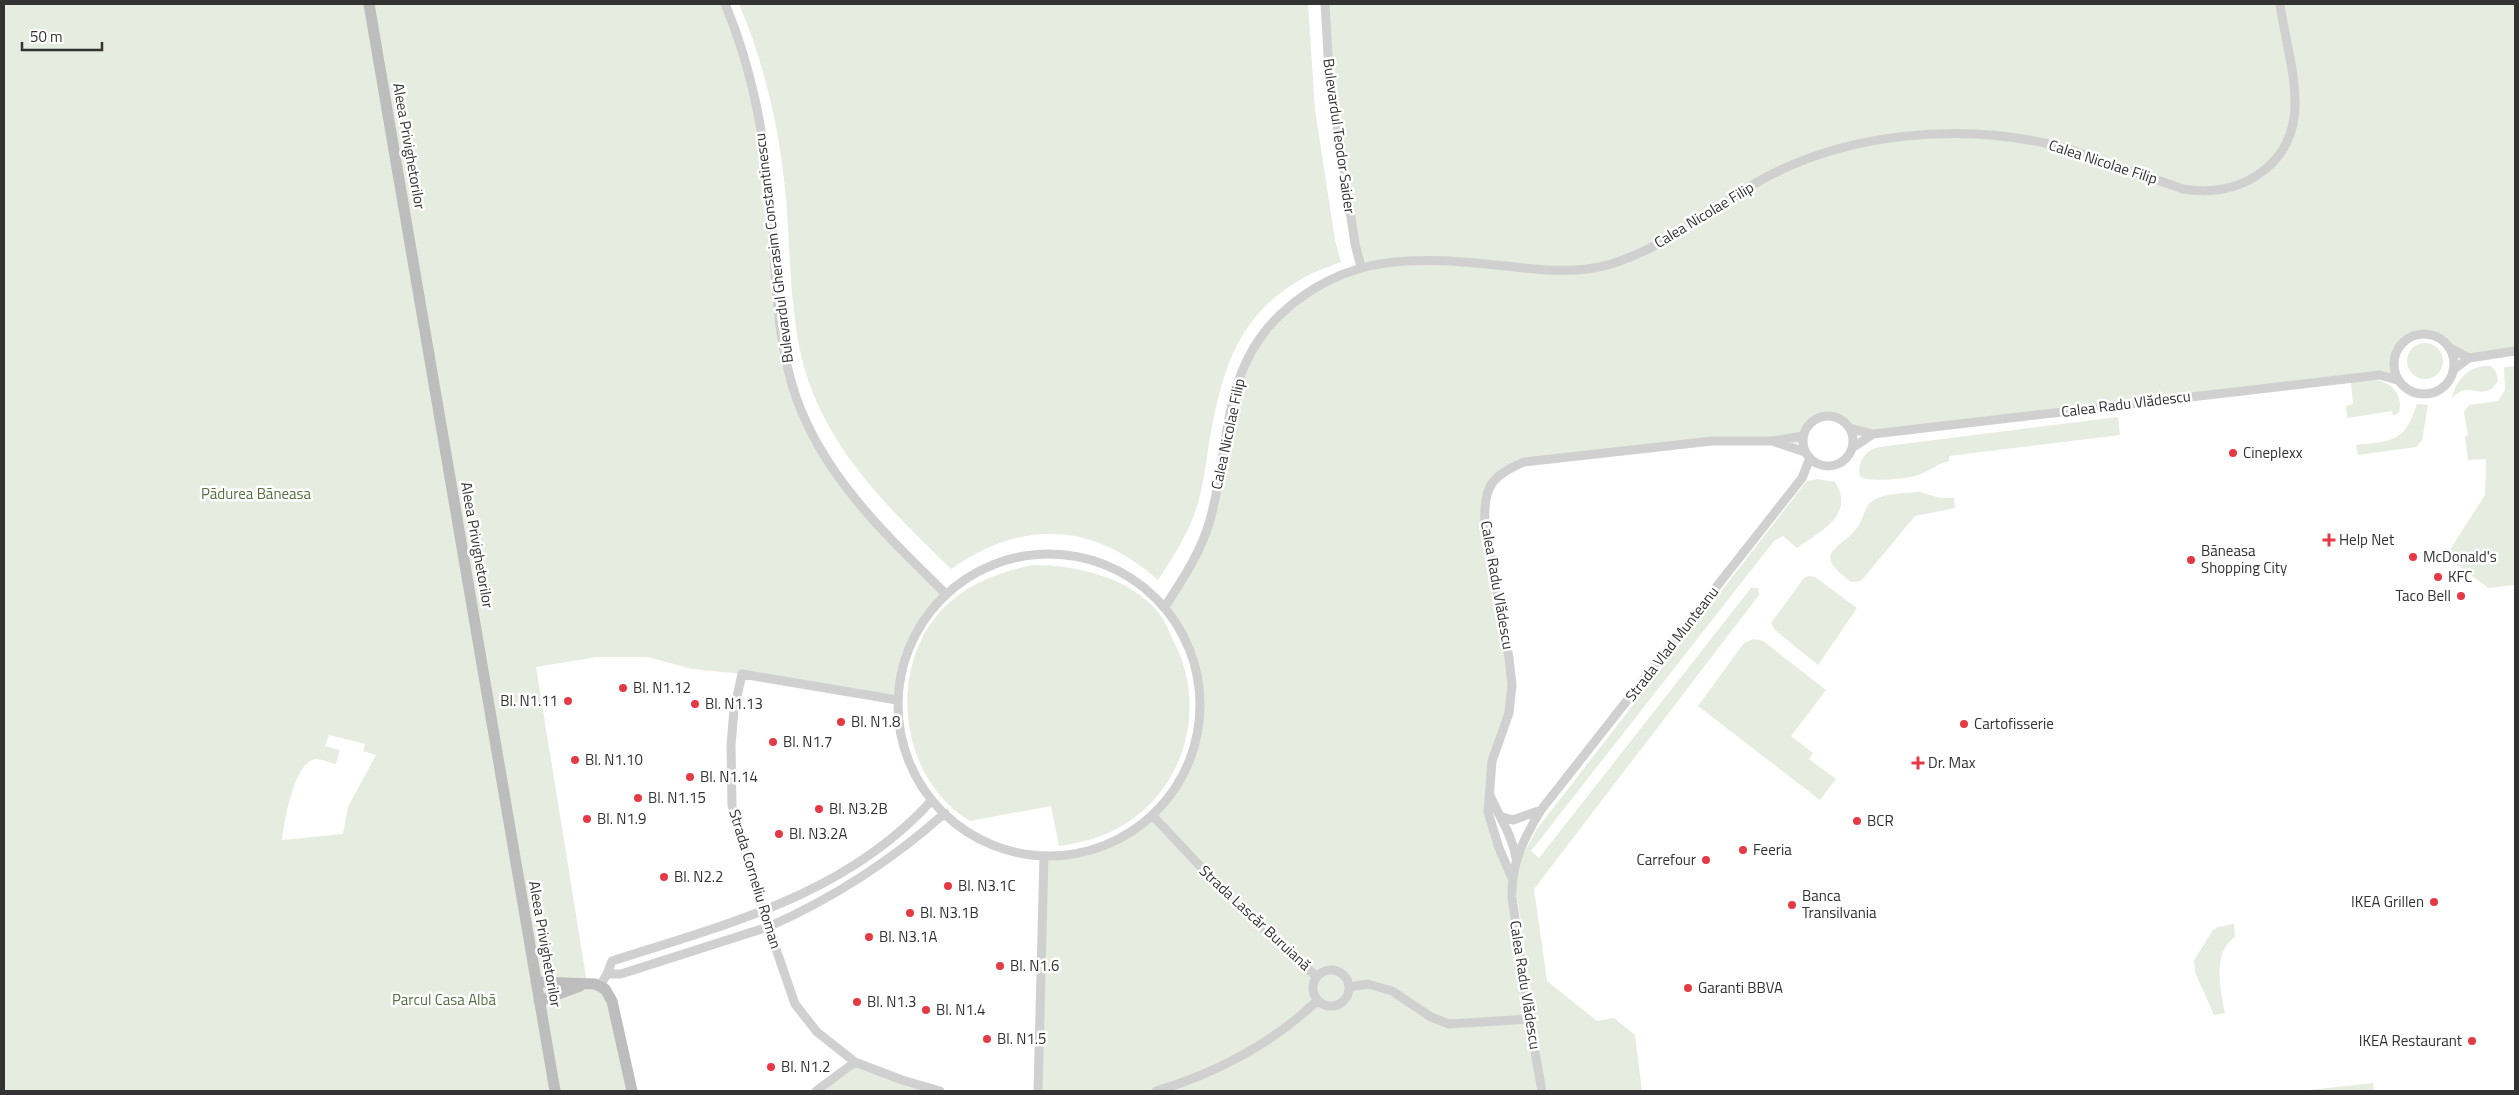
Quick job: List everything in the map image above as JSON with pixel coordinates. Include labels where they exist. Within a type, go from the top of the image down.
[{"type":"street","name":"Aleea Privighetorilor","points":[[369,4],[555,1091]]},
{"type":"street","name":"Bulevardul Gherasim Constantinescu","points":[[725,4],[735,26],[749,77],[761,133],[770,197],[780,320],[787,364],[795,396],[812,434],[848,491],[946,593]]},
{"type":"street","name":"Bulevardul Teodor Saider","points":[[1325,4],[1329,71],[1355,244],[1361,267]]},
{"type":"street","name":"Calea Nicolae Filip","points":[[1166,605],[1194,560],[1210,519],[1231,403],[1238,378],[1250,354],[1268,328],[1299,299],[1326,281],[1361,267],[1407,260],[1428,259],[1561,270],[1593,268],[1637,254],[1767,177],[1797,164],[1856,145],[1930,135],[2002,135],[2033,140],[2072,150],[2183,189],[2202,192],[2224,189],[2247,182],[2267,169],[2281,154],[2292,134],[2296,109],[2280,4]]},
{"type":"street","points":[[2470,358],[2450,348],[2434,335],[2417,334],[2401,343],[2395,353],[2393,363],[2397,380],[2410,391],[2426,394],[2443,387],[2453,370],[2470,358],[2515,352]]},
{"type":"street","points":[[2450,348],[2454,359],[2453,370]]},
{"type":"street","points":[[2380,375],[2393,363]]},
{"type":"street","name":"Calea Radu Vlădescu","points":[[1849,428],[1873,434],[2380,375],[2397,380]]},
{"type":"street","points":[[1824,416],[1838,418],[1849,428],[1852,437],[1852,448],[1843,461],[1831,466],[1821,465],[1807,455],[1804,436],[1811,422],[1824,416]]},
{"type":"street","name":"Calea Radu Vlădescu","points":[[1852,448],[1873,434]]},
{"type":"street","name":"Calea Radu Vlădescu","points":[[1512,878],[1488,812],[1492,761],[1509,713],[1512,685],[1485,522],[1484,502],[1489,487],[1495,479],[1508,469],[1524,462],[1712,441],[1772,441],[1804,436]]},
{"type":"street","name":"Calea Radu Vlădescu","points":[[1772,441],[1807,455]]},
{"type":"street","name":"Strada Vlad Munteanu","points":[[1802,478],[1807,455]]},
{"type":"street","name":"Strada Vlad Munteanu","points":[[1541,810],[1802,478],[1821,465]]},
{"type":"street","points":[[1033,555],[1058,555],[1106,566],[1126,575],[1166,605],[1190,651],[1199,680],[1202,708],[1197,740],[1186,770],[1170,796],[1152,816],[1124,836],[1088,850],[1044,856],[1013,852],[995,845],[970,832],[945,813],[932,800],[913,769],[905,748],[897,700],[903,664],[909,647],[927,614],[946,593],[972,576],[1009,560],[1033,555]]},
{"type":"street","name":"Strada Corneliu Roman","points":[[897,700],[742,674],[734,710],[730,745],[732,806],[763,912],[795,1004],[817,1032],[855,1062],[902,1080],[940,1091]]},
{"type":"street","name":"Calea Radu Vlădescu","points":[[1489,793],[1496,808],[1503,817],[1516,858]]},
{"type":"street","points":[[600,986],[608,974],[612,960],[763,912],[799,897],[865,858],[909,824],[932,800]]},
{"type":"street","points":[[1503,817],[1514,820],[1541,810]]},
{"type":"street","name":"Calea Radu Vlădescu","points":[[1541,810],[1516,858],[1512,878],[1512,897],[1529,1020],[1542,1091]]},
{"type":"street","points":[[608,974],[621,974],[768,927],[850,886],[876,869],[945,813]]},
{"type":"street","name":"Strada Lascăr Buruiană","points":[[1152,816],[1231,899],[1317,977]]},
{"type":"street","points":[[1492,827],[1511,839],[1526,836]]},
{"type":"street","points":[[1038,1091],[1044,856]]},
{"type":"street","points":[[1335,970],[1344,976],[1349,987],[1346,999],[1339,1004],[1325,1004],[1318,1000],[1314,991],[1317,977],[1325,971],[1335,970]]},
{"type":"street","points":[[536,982],[587,983],[600,986],[608,993],[612,1001],[632,1091]]},
{"type":"street","points":[[539,1002],[587,983]]},
{"type":"street","points":[[1349,987],[1368,984],[1392,991],[1431,1017],[1449,1024],[1529,1020]]},
{"type":"street","points":[[1156,1091],[1196,1078],[1229,1063],[1302,1016],[1318,1000]]},
{"type":"street","points":[[816,1091],[855,1062]]},
{"type":"green space","name":"Pădurea Băneasa","points":[[4,4],[725,4],[761,133],[775,267],[795,396],[831,467],[945,593],[926,617],[912,642],[902,670],[897,700],[742,674],[692,669],[648,657],[597,657],[536,667],[587,983],[605,989],[632,1091],[4,1091]],"holes":[[[329,735],[365,744],[363,751],[376,755],[348,807],[343,834],[282,840],[291,794],[302,770],[308,762],[316,759],[336,764],[340,750],[325,746]]]},
{"type":"green space","points":[[739,4],[1308,4],[1315,110],[1335,240],[1341,262],[1303,278],[1280,293],[1261,310],[1235,348],[1214,417],[1196,510],[1182,541],[1158,580],[1133,561],[1108,547],[1082,538],[1057,534],[1031,535],[1004,541],[978,553],[951,569],[909,528],[852,462],[822,412],[803,363],[794,316],[786,198],[780,148],[764,75]]},
{"type":"green space","points":[[1325,4],[2515,4],[2515,351],[2454,359],[2448,346],[2439,338],[2428,334],[2416,335],[2406,340],[2398,348],[2394,359],[2395,374],[1852,437],[1848,427],[1841,420],[1834,416],[1825,416],[1810,424],[1805,433],[1803,444],[1738,440],[1556,458],[1508,469],[1484,502],[1509,658],[1509,713],[1492,761],[1488,812],[1512,878],[1542,1091],[1038,1091],[1044,856],[1078,852],[1109,842],[1138,825],[1162,804],[1181,778],[1194,748],[1201,716],[1199,681],[1194,661],[1182,632],[1166,605],[1202,542],[1220,462],[1250,355],[1299,299],[1361,267],[1329,71]]},
{"type":"green space","points":[[2425,343],[2432,344],[2438,348],[2442,354],[2442,368],[2438,374],[2432,378],[2425,379],[2418,378],[2412,374],[2408,368],[2407,361],[2408,354],[2412,348],[2418,344]]},
{"type":"green space","points":[[2491,366],[2496,372],[2498,381],[2492,388],[2482,392],[2465,390],[2452,398],[2457,385],[2466,374],[2477,367]]},
{"type":"green space","points":[[2515,366],[2515,585],[2488,588],[2446,556],[2485,495],[2486,459],[2468,460],[2465,436],[2468,435],[2464,412],[2469,405],[2498,401],[2505,390],[2504,367]]},
{"type":"green space","points":[[2375,380],[2392,387],[2398,395],[2399,412],[2393,416],[2392,411],[2347,418],[2346,406],[2353,404],[2351,382]]},
{"type":"green space","points":[[2417,404],[2428,405],[2422,440],[2416,447],[2358,455],[2356,445],[2388,441],[2402,433],[2412,417]]},
{"type":"green space","points":[[2118,417],[2120,435],[1949,456],[1949,461],[1941,463],[1921,474],[1889,480],[1860,476],[1859,471],[1863,457],[1879,447]]},
{"type":"green space","points":[[1817,479],[1835,482],[1840,494],[1841,504],[1838,513],[1832,521],[1797,548],[1783,536],[1774,541],[1531,851],[1539,858],[1751,588],[1758,588],[1759,595],[1534,889],[1547,981],[1597,1021],[1614,1018],[1635,1035],[1642,1091],[1547,1091],[1542,1070],[1515,882],[1521,858],[1537,829],[1802,487],[1807,481]]},
{"type":"green space","points":[[1920,492],[1940,498],[1954,498],[1955,508],[1915,516],[1861,581],[1851,582],[1838,571],[1830,557],[1832,551],[1852,534],[1859,525],[1870,502],[1888,495]]},
{"type":"green space","points":[[1033,565],[1066,567],[1101,575],[1133,590],[1146,600],[1165,622],[1184,667],[1189,693],[1189,719],[1184,745],[1175,769],[1161,792],[1142,811],[1120,827],[1090,840],[1059,846],[1051,806],[970,821],[945,801],[927,776],[914,747],[908,716],[908,684],[916,653],[930,625],[951,601],[979,582],[1011,570]]},
{"type":"green space","points":[[1808,576],[1815,577],[1857,608],[1818,665],[1775,630],[1771,623],[1804,578]]},
{"type":"green space","points":[[1754,639],[1763,641],[1826,690],[1791,736],[1813,753],[1809,759],[1836,779],[1820,800],[1698,706],[1744,643]]},
{"type":"green space","points":[[2234,924],[2235,937],[2223,952],[2220,961],[2221,993],[2225,1013],[2214,1015],[2195,972],[2194,960],[2213,930],[2218,927]]},
{"type":"green space","points":[[855,1062],[940,1091],[816,1091]]},
{"type":"green space","points":[[2373,1083],[2374,1091],[2301,1091]]},
{"type":"place","name":"Cineplexx","points":[[2233,453]]},
{"type":"place","name":"Help Net","points":[[2329,540]]},
{"type":"place","name":"McDonald's","points":[[2413,557]]},
{"type":"place","name":"Băneasa Shopping City","points":[[2191,560]]},
{"type":"place","name":"KFC","points":[[2438,577]]},
{"type":"place","name":"Taco Bell","points":[[2461,596]]},
{"type":"place","name":"Bl. N1.12","points":[[623,688]]},
{"type":"place","name":"Bl. N1.11","points":[[568,701]]},
{"type":"place","name":"Bl. N1.13","points":[[695,704]]},
{"type":"place","name":"Bl. N1.8","points":[[841,722]]},
{"type":"place","name":"Cartofisserie","points":[[1964,724]]},
{"type":"place","name":"Bl. N1.7","points":[[773,742]]},
{"type":"place","name":"Bl. N1.10","points":[[575,760]]},
{"type":"place","name":"Dr. Max","points":[[1918,763]]},
{"type":"place","name":"Bl. N1.14","points":[[690,777]]},
{"type":"place","name":"Bl. N1.15","points":[[638,798]]},
{"type":"place","name":"Bl. N3.2B","points":[[819,809]]},
{"type":"place","name":"Bl. N1.9","points":[[587,819]]},
{"type":"place","name":"BCR","points":[[1857,821]]},
{"type":"place","name":"Bl. N3.2A","points":[[779,834]]},
{"type":"place","name":"Feeria","points":[[1743,850]]},
{"type":"place","name":"Carrefour","points":[[1706,860]]},
{"type":"place","name":"Bl. N2.2","points":[[664,877]]},
{"type":"place","name":"Bl. N3.1C","points":[[948,886]]},
{"type":"place","name":"IKEA Grillen","points":[[2434,902]]},
{"type":"place","name":"Banca Transilvania","points":[[1792,905]]},
{"type":"place","name":"Bl. N3.1B","points":[[910,913]]},
{"type":"place","name":"Bl. N3.1A","points":[[869,937]]},
{"type":"place","name":"Bl. N1.6","points":[[1000,966]]},
{"type":"place","name":"Garanti BBVA","points":[[1688,988]]},
{"type":"place","name":"Bl. N1.3","points":[[857,1002]]},
{"type":"place","name":"Bl. N1.4","points":[[926,1010]]},
{"type":"place","name":"Bl. N1.5","points":[[987,1039]]},
{"type":"place","name":"IKEA Restaurant","points":[[2472,1041]]},
{"type":"place","name":"Bl. N1.2","points":[[771,1067]]},
{"type":"park label","name":"Parcul Casa Albă","points":[[444,1000]]}]
